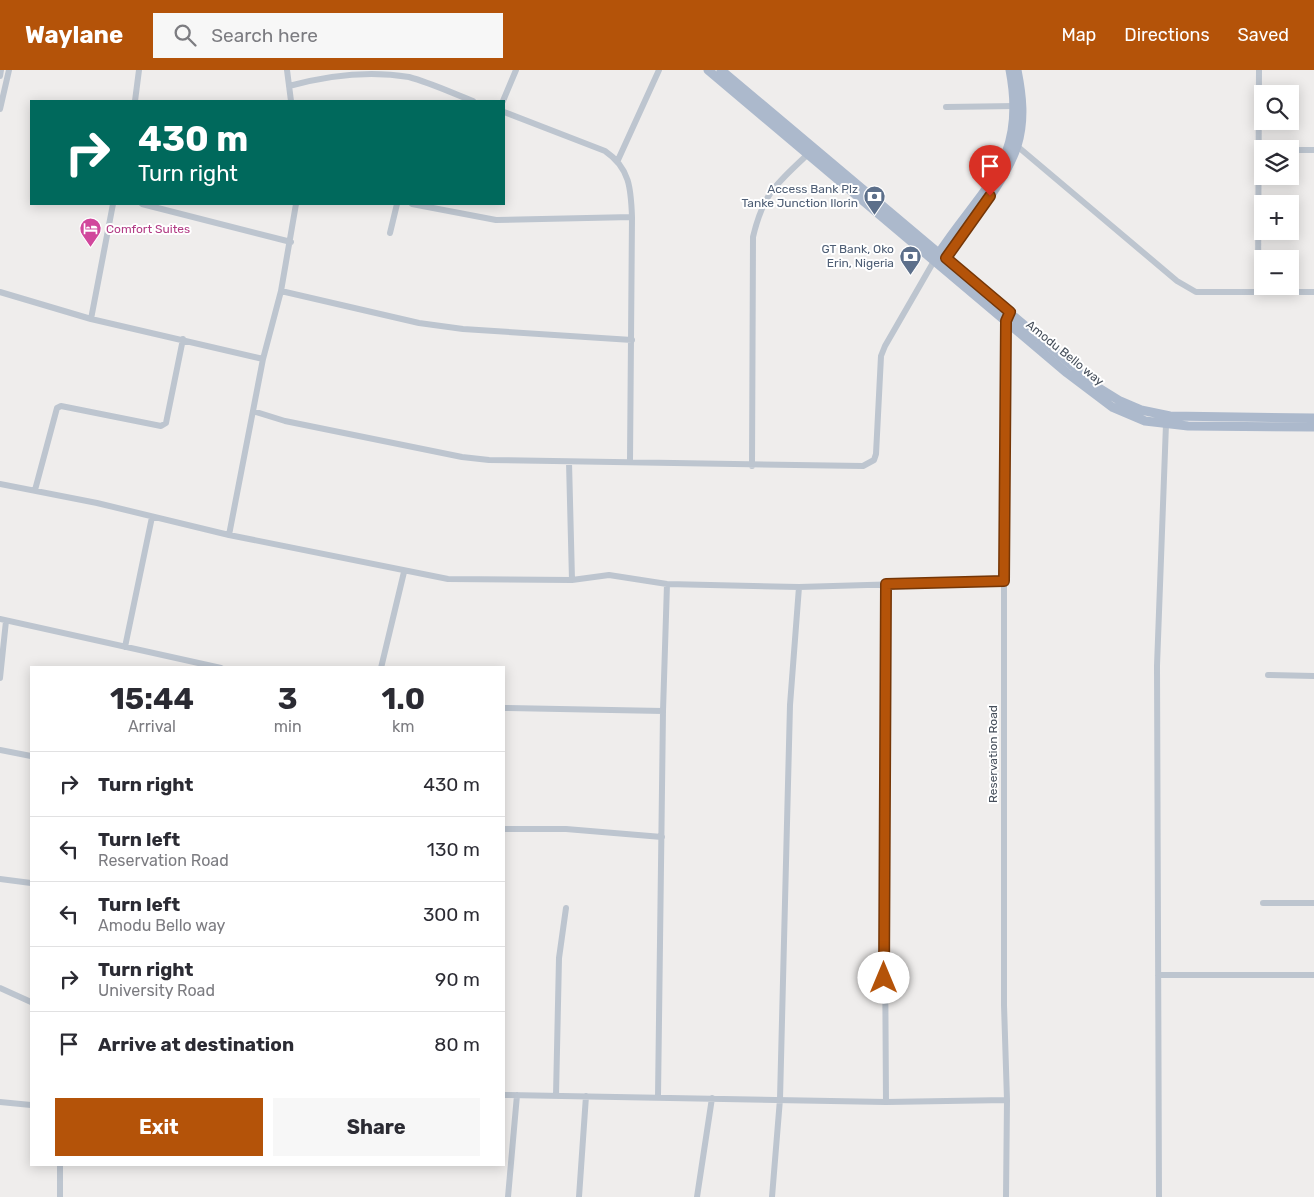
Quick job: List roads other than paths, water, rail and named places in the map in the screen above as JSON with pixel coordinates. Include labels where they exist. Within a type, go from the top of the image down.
[{"type":"main road","name":"Amodu Bello way","points":[[708,70],[807,155],[938,261],[1099,388],[1120,401],[1141,410],[1170,416],[1314,418]]},
{"type":"main road","name":"Amodu Bello way","points":[[721,70],[938,261]]},
{"type":"main road","points":[[938,261],[999,170],[1012,136],[1016,106],[1010,70]]},
{"type":"main road","points":[[938,261],[990,196],[1017,146],[1022,107],[1017,70]]},
{"type":"main road","name":"Amodu Bello way","points":[[1008,317],[1067,373],[1112,407],[1130,416],[1166,424],[1314,426]]},
{"type":"street","points":[[0,109],[9,70]]},
{"type":"street","points":[[135,100],[139,70]]},
{"type":"street","points":[[287,70],[291,100]]},
{"type":"street","points":[[289,86],[332,74],[358,70],[386,71],[409,76],[471,100]]},
{"type":"street","points":[[503,100],[516,70]]},
{"type":"street","points":[[618,160],[659,70]]},
{"type":"street","points":[[1259,70],[1260,140]]},
{"type":"street","points":[[946,107],[1016,106]]},
{"type":"street","points":[[505,112],[605,151],[618,160],[629,182],[632,217],[630,461]]},
{"type":"street","points":[[1017,146],[1188,288],[1196,292],[1254,292]]},
{"type":"street","points":[[1299,150],[1314,150]]},
{"type":"street","points":[[752,466],[753,237],[756,224],[772,188],[807,155]]},
{"type":"street","points":[[1259,250],[1260,185]]},
{"type":"street","points":[[91,319],[113,205]]},
{"type":"street","points":[[146,205],[291,242]]},
{"type":"street","points":[[229,535],[263,359],[281,291],[291,242],[296,205]]},
{"type":"street","points":[[390,233],[397,205]]},
{"type":"street","points":[[417,205],[496,220],[632,217]]},
{"type":"street","points":[[253,411],[285,421],[462,457],[505,461],[630,461],[752,466],[856,467],[868,465],[874,460],[876,454],[880,369],[884,346],[938,261]]},
{"type":"street","points":[[281,291],[419,323],[463,329],[632,340]]},
{"type":"street","points":[[0,292],[91,319],[263,359]]},
{"type":"street","points":[[1299,292],[1314,292]]},
{"type":"street","name":"Reservation Road","points":[[1006,1197],[1004,581],[1008,317]]},
{"type":"street","points":[[35,490],[57,408],[61,406],[161,426],[166,423],[183,339]]},
{"type":"street","points":[[1158,1197],[1157,666],[1166,424]]},
{"type":"street","points":[[569,462],[572,580]]},
{"type":"street","points":[[0,484],[35,490],[229,535],[404,572],[448,579],[572,580],[609,576],[667,584],[799,587],[1004,581]]},
{"type":"street","points":[[125,647],[152,517]]},
{"type":"street","points":[[381,666],[404,572]]},
{"type":"street","points":[[658,1097],[663,711],[667,584]]},
{"type":"street","points":[[886,584],[884,842],[886,1102]]},
{"type":"street","points":[[772,1197],[780,1099],[790,705],[799,587]]},
{"type":"street","points":[[0,678],[3,620],[212,666]]},
{"type":"street","points":[[1268,675],[1314,676]]},
{"type":"street","points":[[505,708],[663,711]]},
{"type":"street","points":[[0,750],[30,756]]},
{"type":"street","points":[[505,829],[566,829],[662,837]]},
{"type":"street","points":[[0,879],[30,883]]},
{"type":"street","points":[[1262,903],[1314,903]]},
{"type":"street","points":[[556,1096],[559,958],[566,908]]},
{"type":"street","points":[[1158,975],[1314,975]]},
{"type":"street","points":[[0,988],[30,1002]]},
{"type":"street","points":[[505,1094],[886,1102],[1007,1100]]},
{"type":"street","points":[[508,1197],[517,1095]]},
{"type":"street","points":[[579,1197],[586,1096]]},
{"type":"street","points":[[697,1197],[712,1098]]},
{"type":"street","points":[[0,1102],[30,1105]]},
{"type":"street","points":[[60,1166],[60,1197]]},
{"type":"place","name":"Access Bank Plz Tanke Junction Ilorin","points":[[874,215]]},
{"type":"place","name":"Comfort Suites","points":[[90,248]]},
{"type":"place","name":"GT Bank, Oko Erin, Nigeria","points":[[910,275]]}]
